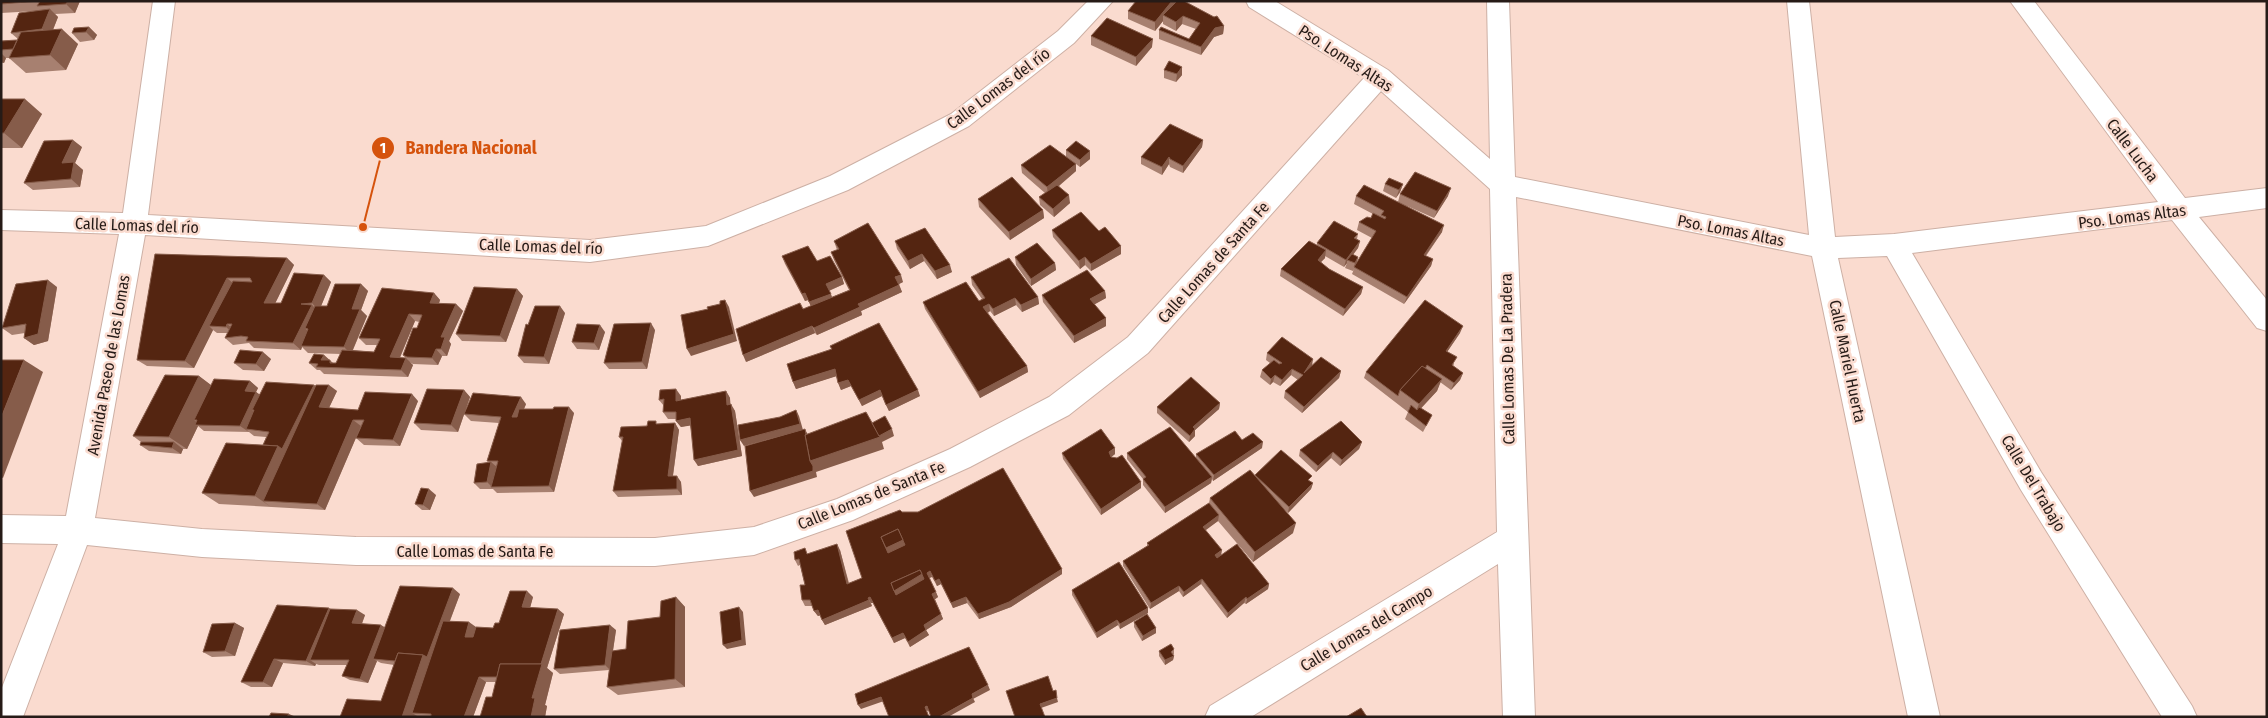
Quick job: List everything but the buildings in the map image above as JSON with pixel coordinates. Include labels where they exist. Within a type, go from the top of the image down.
[{"type":"street","name":"Avenida Paseo de las Lomas","points":[[7,717],[78,530],[134,224],[164,1]]},
{"type":"street","name":"Calle Lomas del río","points":[[1,220],[134,224],[590,251],[708,236],[839,183],[960,120],[1066,37],[1102,1]]},
{"type":"street","name":"Pso. Lomas Altas","points":[[1257,1],[1380,76],[1503,185],[1823,248],[1894,245],[2267,198]]},
{"type":"street","name":"Calle Lomas De La Pradera","points":[[1498,1],[1512,539],[1519,717]]},
{"type":"street","name":"Calle Mariel Huerta","points":[[1798,1],[1823,248],[1924,717]]},
{"type":"street","name":"Calle Lucha","points":[[2021,1],[2179,210],[2267,320]]},
{"type":"street","name":"Calle Lomas de Santa Fe","points":[[1,529],[78,530],[202,543],[356,550],[654,552],[754,540],[843,510],[960,458],[1059,406],[1138,345],[1380,76]]},
{"type":"street","name":"Calle Del Trabajo","points":[[1894,245],[2031,481],[2181,717]]},
{"type":"street","name":"Calle Lomas del Campo","points":[[1221,717],[1512,539]]},
{"type":"place","name":"Bandera Nacional","points":[[363,227]]}]
